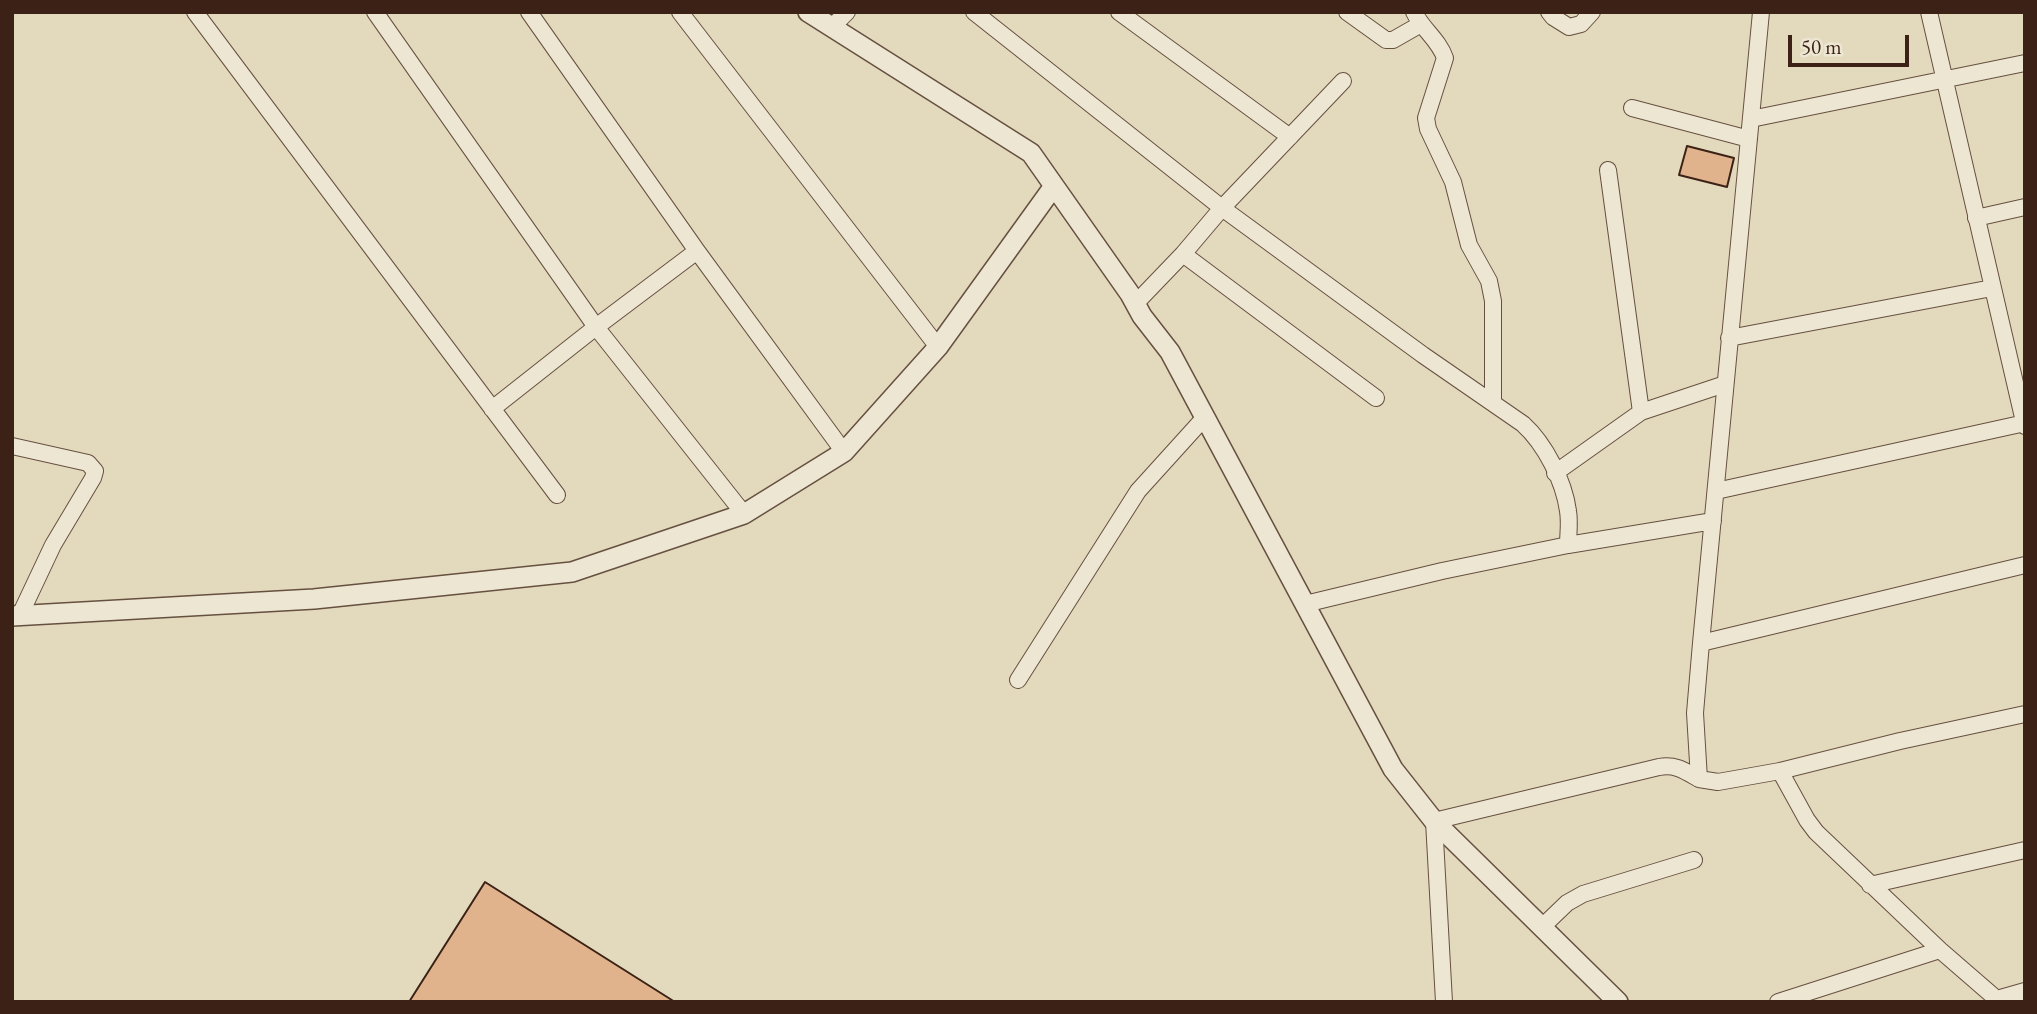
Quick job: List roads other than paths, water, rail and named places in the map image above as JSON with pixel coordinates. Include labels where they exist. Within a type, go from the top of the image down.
[{"type":"street","points":[[195,12],[556,495]]},
{"type":"street","points":[[374,12],[596,327],[744,514]]},
{"type":"street","points":[[529,12],[697,251],[844,452]]},
{"type":"street","points":[[680,12],[938,347]]},
{"type":"street","points":[[808,12],[842,16],[1031,153],[1142,316],[1170,352],[1393,769],[1434,821],[1618,1002]]},
{"type":"street","points":[[974,12],[1222,208],[1532,432],[1547,453],[1568,509],[1568,545]]},
{"type":"street","points":[[1118,12],[1290,137]]},
{"type":"street","points":[[1347,12],[1386,40],[1393,40],[1418,18],[1442,48],[1445,58],[1426,118],[1428,129],[1453,182],[1469,246],[1489,281],[1493,301],[1493,403]]},
{"type":"street","points":[[1549,12],[1569,27],[1581,24],[1592,12]]},
{"type":"street","points":[[1699,779],[1695,713],[1761,12]]},
{"type":"street","points":[[1716,491],[2024,424],[1929,12]]},
{"type":"street","points":[[1751,119],[2025,63]]},
{"type":"street","points":[[1135,304],[1343,81]]},
{"type":"street","points":[[1632,108],[1749,139]]},
{"type":"street","points":[[1608,170],[1641,412]]},
{"type":"street","points":[[16,616],[314,599],[572,572],[744,514],[844,452],[938,347],[1054,186]]},
{"type":"street","points":[[1976,218],[2025,207]]},
{"type":"street","points":[[492,409],[697,251]]},
{"type":"street","points":[[1183,254],[1376,398]]},
{"type":"street","points":[[1730,338],[1992,288]]},
{"type":"street","points":[[1555,473],[1641,412],[1725,384]]},
{"type":"street","points":[[1018,680],[1138,491],[1205,417]]},
{"type":"street","points":[[12,446],[88,463],[94,471],[93,478],[53,545],[16,616]]},
{"type":"street","points":[[1305,604],[1442,571],[1568,545],[1713,521]]},
{"type":"street","points":[[1701,643],[2025,565]]},
{"type":"street","points":[[1434,821],[1669,765],[1679,767],[1699,779],[1718,782],[1780,771],[1900,741],[2025,715]]},
{"type":"street","points":[[1780,771],[1816,832],[1940,950],[1998,1000],[2025,991]]},
{"type":"street","points":[[1434,821],[1444,1002]]},
{"type":"street","points":[[1870,885],[2025,850]]},
{"type":"street","points":[[1541,928],[1567,903],[1583,894],[1694,860]]},
{"type":"street","points":[[1778,1002],[1940,950]]}]
